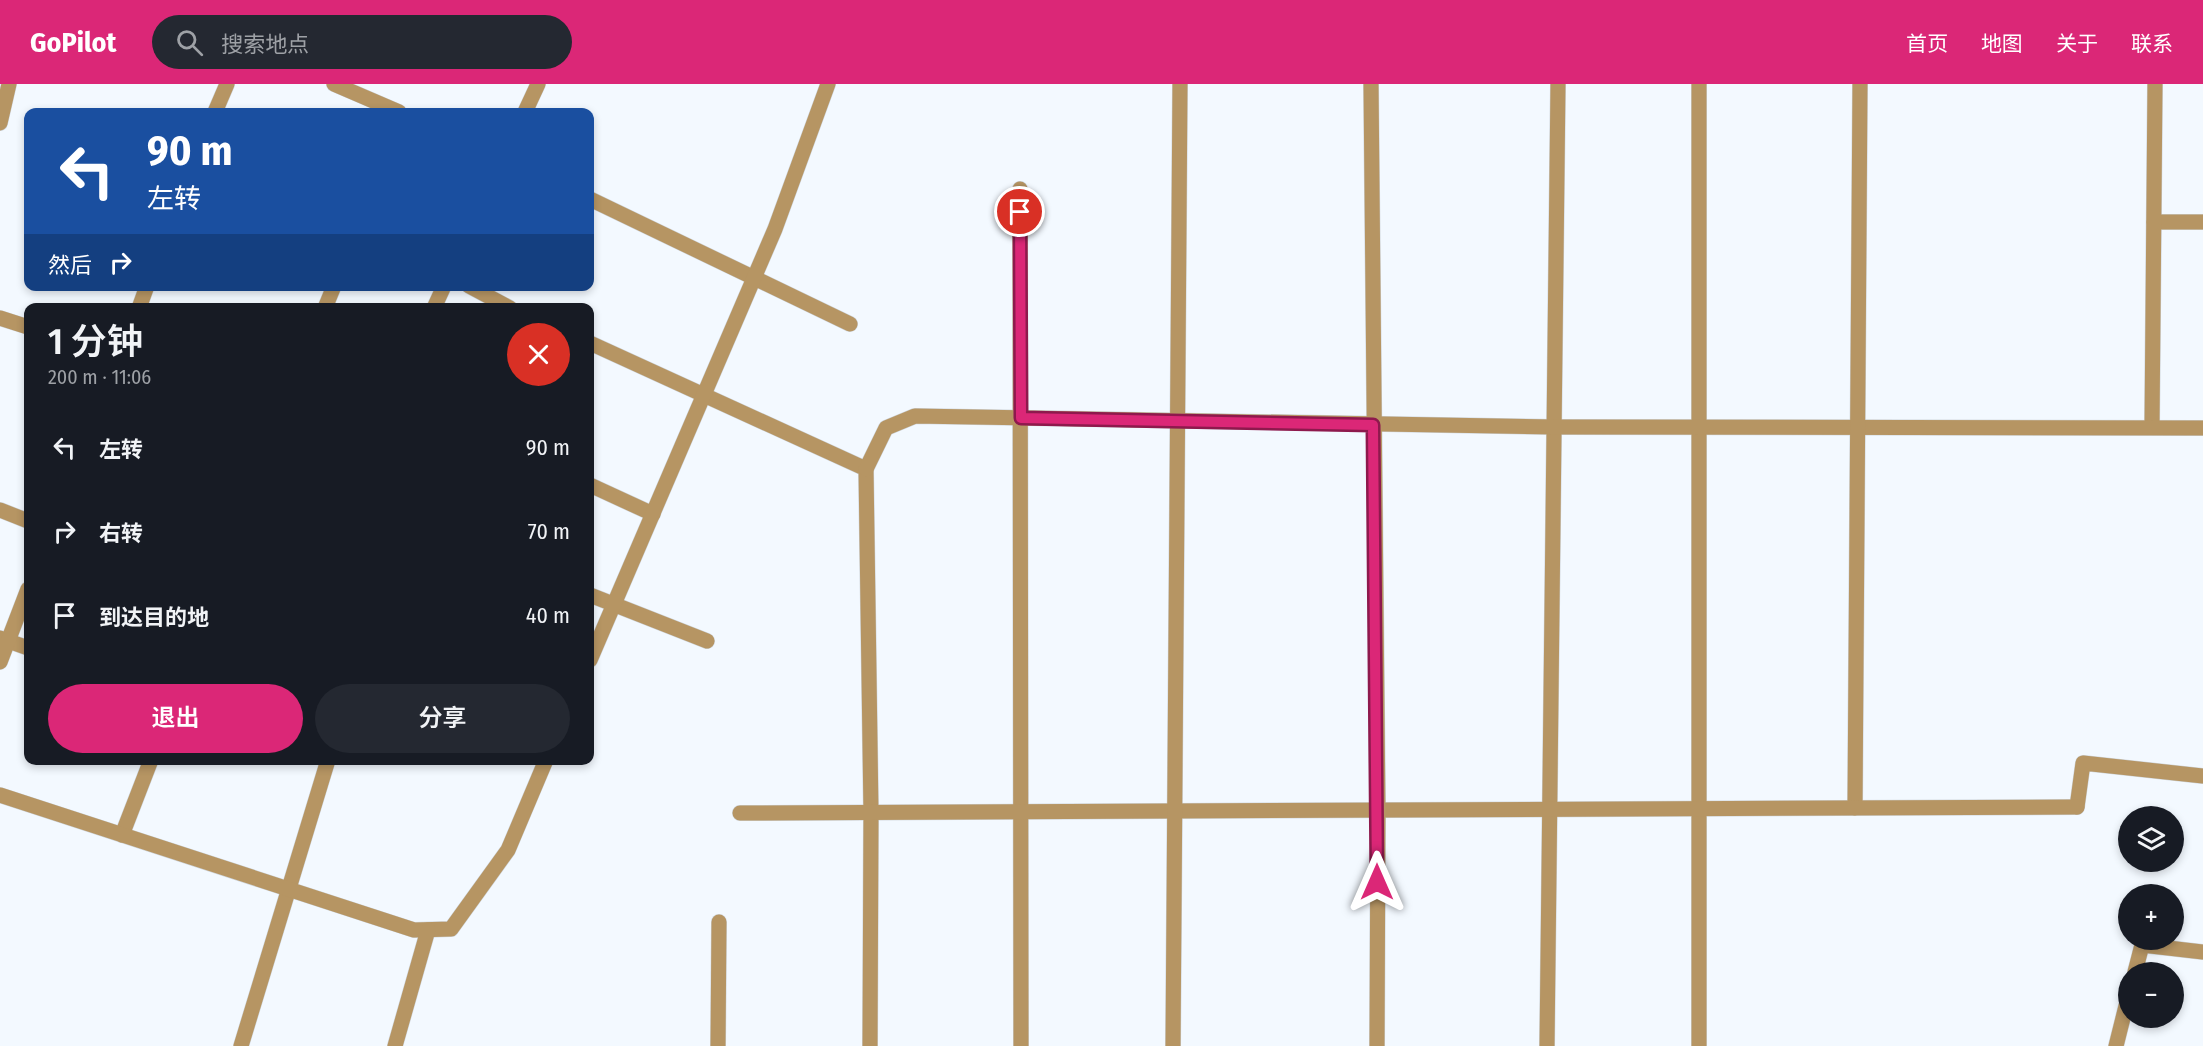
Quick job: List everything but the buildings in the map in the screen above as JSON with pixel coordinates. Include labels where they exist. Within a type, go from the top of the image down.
[{"type":"street","points":[[0,123],[9,84]]},
{"type":"street","points":[[217,108],[227,84]]},
{"type":"street","points":[[334,84],[390,108]]},
{"type":"street","points":[[527,108],[538,84]]},
{"type":"street","points":[[594,650],[775,229],[828,84]]},
{"type":"street","points":[[1173,1046],[1180,84]]},
{"type":"street","points":[[1371,84],[1378,811],[1377,1046]]},
{"type":"street","points":[[1547,1046],[1558,84]]},
{"type":"street","points":[[1699,84],[1699,1046]]},
{"type":"street","points":[[1855,808],[1860,84]]},
{"type":"street","points":[[2152,426],[2155,84]]},
{"type":"street","points":[[1020,189],[1022,1046]]},
{"type":"street","points":[[594,202],[850,324]]},
{"type":"street","points":[[2154,222],[2203,222]]},
{"type":"street","points":[[478,291],[501,303]]},
{"type":"street","points":[[0,318],[24,326]]},
{"type":"street","points":[[594,345],[866,469]]},
{"type":"street","points":[[870,1046],[871,813],[866,469],[886,428],[915,416],[1554,428],[2152,426],[2203,428]]},
{"type":"street","points":[[594,487],[653,514]]},
{"type":"street","points":[[0,510],[24,519]]},
{"type":"street","points":[[594,596],[707,641]]},
{"type":"street","points":[[0,662],[4,639],[24,598]]},
{"type":"street","points":[[4,639],[24,646]]},
{"type":"street","points":[[740,813],[2077,807],[2083,763],[2203,777]]},
{"type":"street","points":[[122,835],[149,765]]},
{"type":"street","points":[[241,1046],[326,765]]},
{"type":"street","points":[[0,795],[414,930],[451,929],[508,850],[544,765]]},
{"type":"street","points":[[718,1046],[719,922]]},
{"type":"street","points":[[395,1046],[428,930]]},
{"type":"street","points":[[2138,962],[2142,945],[2203,952]]},
{"type":"street","points":[[2116,1046],[2120,1028]]},
{"type":"route","points":[[1020,212],[1021,418],[1373,425],[1378,789],[1377,882]]}]
